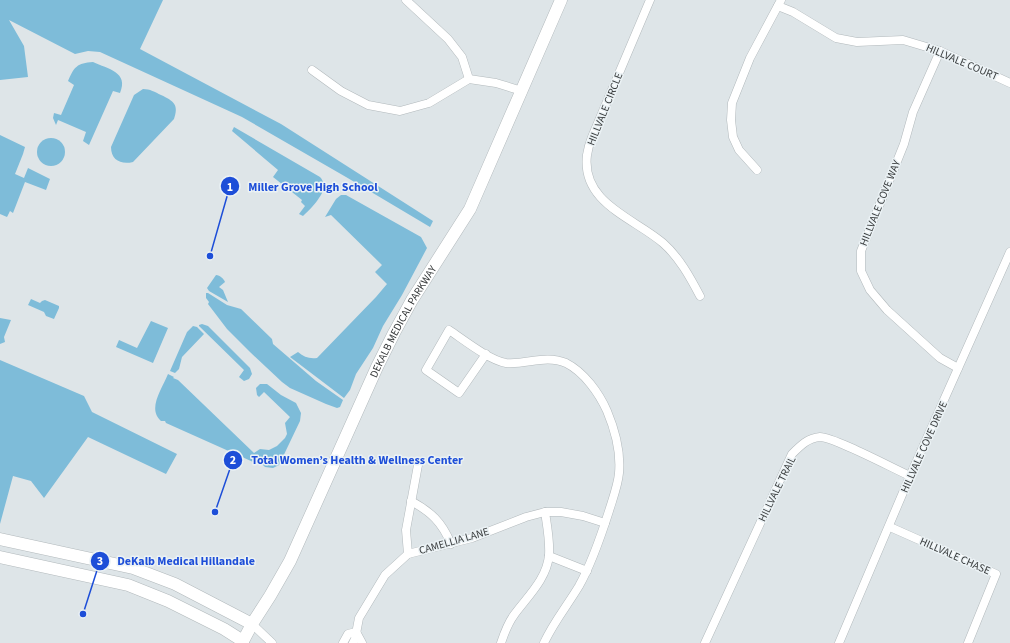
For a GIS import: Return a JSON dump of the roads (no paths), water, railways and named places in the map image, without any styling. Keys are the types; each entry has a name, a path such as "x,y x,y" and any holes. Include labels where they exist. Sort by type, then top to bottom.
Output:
{"main road":[{"name":"DEKALB MEDICAL PARKWAY","path":"244,642 252,624 290,561 394,333 412,300 470,209 561,0"},
{"path":"0,539 133,568 175,584 252,624"},
{"path":"0,557 128,585 168,601 224,629 244,642"}],"street":[{"path":"406,0 448,39 462,57 469,79"},
{"name":"HILLVALE CIRCLE","path":"650,0 592,137 587,155 588,174 596,192 608,206 662,243 672,253 690,278 700,296"},
{"path":"757,170 739,150 733,137 731,120 732,103 750,58 779,3"},
{"name":"HILLVALE COURT","path":"779,3 836,38 857,42 903,40 940,50 1010,83"},
{"name":"HILLVALE COVE WAY","path":"940,50 913,112 904,144 861,251 861,271 870,290 887,310 940,358 958,368"},
{"path":"312,70 341,91 368,105 400,111 429,103 469,79 496,83 522,91"},
{"name":"HILLVALE COVE DRIVE","path":"839,643 890,527 910,476 1010,252"},
{"path":"486,354 459,393 426,370 449,330 486,354 496,361 508,363 554,359 566,364 578,372 591,385 603,402 616,438 619,473 605,523 587,571 544,643"},
{"name":"HILLVALE TRAIL","path":"705,643 792,454 804,442 821,437 839,443 910,476"},
{"path":"408,554 406,530 418,465"},
{"path":"411,501 426,510 438,521 446,532 451,544"},
{"path":"501,643 513,616 534,590 543,575 549,556 549,534 544,512"},
{"name":"CAMELLIA LANE","path":"353,643 359,618 385,575 408,554 472,538 526,517 544,512 561,512 583,516 605,523"},
{"name":"HILLVALE CHASE","path":"890,527 996,574 968,643"},
{"path":"549,556 587,571"},
{"path":"252,624 272,643"},
{"path":"343,643 348,634 356,632 362,643"}],"place":[{"name":"Miller Grove High School","path":"210,256"},
{"name":"Total Women’s Health & Wellness Center","path":"215,512"},
{"name":"DeKalb Medical Hillandale","path":"83,614"}]}
